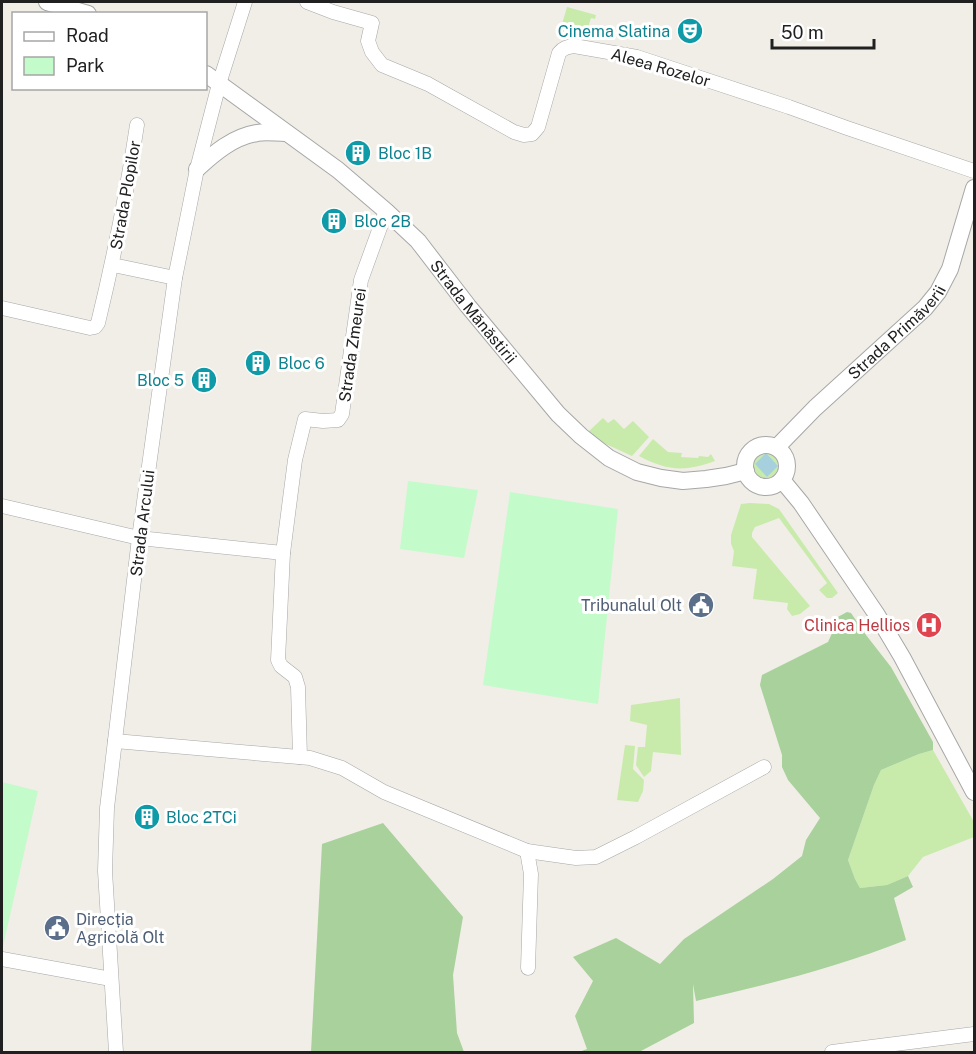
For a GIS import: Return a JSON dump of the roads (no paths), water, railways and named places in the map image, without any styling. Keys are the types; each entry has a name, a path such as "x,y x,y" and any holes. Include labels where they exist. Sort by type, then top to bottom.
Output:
{"street":[{"path":"47,2 81,12"},
{"name":"Strada Arcului","path":"116,1053 105,871 108,808 139,538 175,278 212,79 245,2"},
{"name":"Aleea Rozelor","path":"307,2 372,23 368,41 372,52 381,64 428,84 514,132 524,135 532,134 538,126 559,54 562,49 574,46 637,57 975,171"},
{"name":"Strada Mănăstirii","path":"212,79 338,170 418,241 468,306 558,414 609,458 637,472 683,481 706,480 746,471"},
{"name":"Strada Plopilor","path":"2,308 90,328 95,327 98,323 128,188 137,125"},
{"path":"197,169 240,137 257,133 285,133"},
{"name":"Strada Primăverii","path":"777,447 815,408 925,308 938,292 950,269 975,188"},
{"name":"Strada Zmeurei","path":"300,757 298,687 295,677 281,666 278,660 283,553 296,460 304,419 333,421 338,420 342,414 361,280 386,211"},
{"name":"Strada Plopilor","path":"112,265 175,278"},
{"path":"765,444 777,447 787,463 782,480 771,486 758,485 753,482 746,471 746,458 754,449 765,444"},
{"path":"782,480 801,503 877,615 973,786"},
{"path":"2,506 139,538 283,553"},
{"path":"116,741 310,758 342,768 384,792 527,851 576,858 596,857 764,767"},
{"path":"527,851 531,874 528,968"},
{"path":"2,959 111,979"},
{"path":"832,1053 908,1048 975,1035"}],"water":[{"path":"766,453 778,466 767,477 755,464"}],"place":[{"name":"Cinema Slatina","path":"690,31"},
{"name":"Bloc 1B","path":"358,153"},
{"name":"Bloc 2B","path":"334,221"},
{"name":"Bloc 6","path":"258,363"},
{"name":"Bloc 5","path":"204,380"},
{"name":"Tribunalul Olt","path":"701,605"},
{"name":"Clinica Hellios","path":"929,625"},
{"name":"Bloc 2TCi","path":"147,817"},
{"name":"Direcția Agricolă Olt","path":"57,928"}]}
